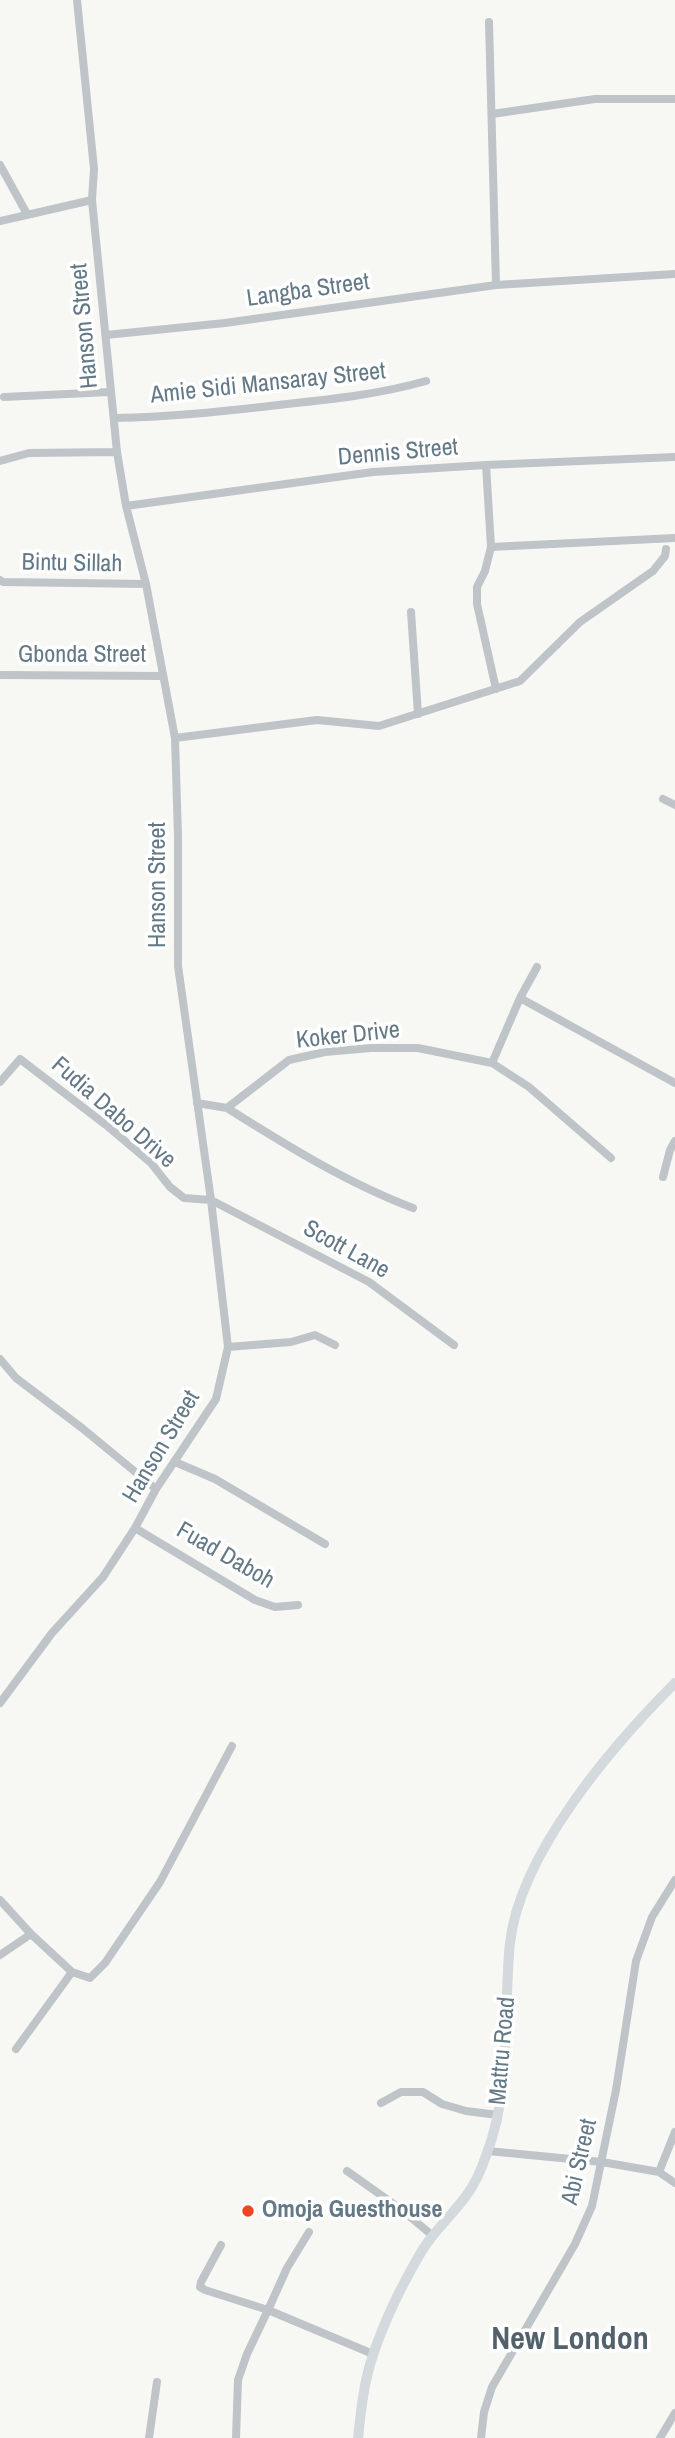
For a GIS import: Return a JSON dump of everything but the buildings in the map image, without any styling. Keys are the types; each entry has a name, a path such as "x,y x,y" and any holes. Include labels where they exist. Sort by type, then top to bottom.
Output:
{"main road":[{"name":"Mattru Road","path":"358,2438 373,2354 405,2283 433,2236 468,2193 488,2151 498,2115 510,1943 515,1913 525,1886 540,1855 582,1791 675,1683"}],"street":[{"name":"Hanson Street","path":"0,1703 51,1633 103,1577 135,1528 156,1489 216,1399 228,1347 211,1200 178,966 178,836 174,738 146,584 126,506 109,392 92,200 94,169 77,0"},
{"path":"489,22 496,285"},
{"path":"492,114 595,99 675,99"},
{"path":"0,165 27,214"},
{"path":"0,221 92,200"},
{"name":"Langba Street","path":"106,335 225,323 496,285 675,274"},
{"name":"Amie Sidi Mansaray Street","path":"114,418 181,416 301,402 389,391 426,381"},
{"path":"4,397 109,392"},
{"path":"0,461 29,453 117,452"},
{"name":"Dennis Street","path":"126,506 373,472 675,457"},
{"path":"486,465 491,547 485,571 477,587 477,604 496,689"},
{"path":"491,547 675,538"},
{"path":"174,738 317,720 379,726 520,681 580,622 653,572 665,556 666,549"},
{"name":"Bintu Sillah","path":"0,580 44,584 146,584"},
{"path":"411,612 418,714"},
{"name":"Gbonda Street","path":"0,675 163,676"},
{"path":"663,799 675,805"},
{"path":"492,1063 520,998 537,967"},
{"path":"520,998 675,1083"},
{"name":"Koker Drive","path":"227,1108 289,1060 325,1052 418,1048 492,1063 529,1087 611,1158"},
{"name":"Fudia Dabo Drive","path":"0,1082 20,1059 151,1163 170,1187 184,1198 211,1200"},
{"path":"197,1103 227,1108 288,1146 377,1194 413,1208"},
{"path":"663,1177 675,1141"},
{"name":"Scott Lane","path":"211,1200 369,1282 454,1345"},
{"path":"228,1347 291,1342 315,1335 335,1345"},
{"path":"0,1359 16,1378 156,1489"},
{"path":"175,1462 215,1479 326,1544"},
{"name":"Fuad Daboh","path":"135,1528 255,1600 275,1607 298,1605"},
{"path":"0,1900 31,1934 72,1972 90,1978 105,1963 160,1882 232,1745"},
{"name":"Abi Street","path":"481,2438 484,2412 492,2387 575,2244 592,2206 616,2090 636,1961 652,1917 675,1880"},
{"path":"0,1955 31,1934"},
{"path":"16,2049 72,1972"},
{"path":"381,2103 401,2092 423,2092 454,2108 498,2115"},
{"path":"659,2172 675,2132"},
{"path":"488,2151 602,2162 659,2172 675,2183"},
{"path":"347,2172 402,2210 433,2236"},
{"path":"236,2438 239,2380 247,2354 287,2268 309,2232"},
{"path":"221,2245 201,2282 201,2287 268,2310 373,2354"},
{"path":"149,2438 157,2382"},
{"path":"660,2438 675,2413"}],"place":[{"name":"Omoja Guesthouse","path":"248,2211"}],"district":[{"name":"New London","path":"570,2340"}]}
